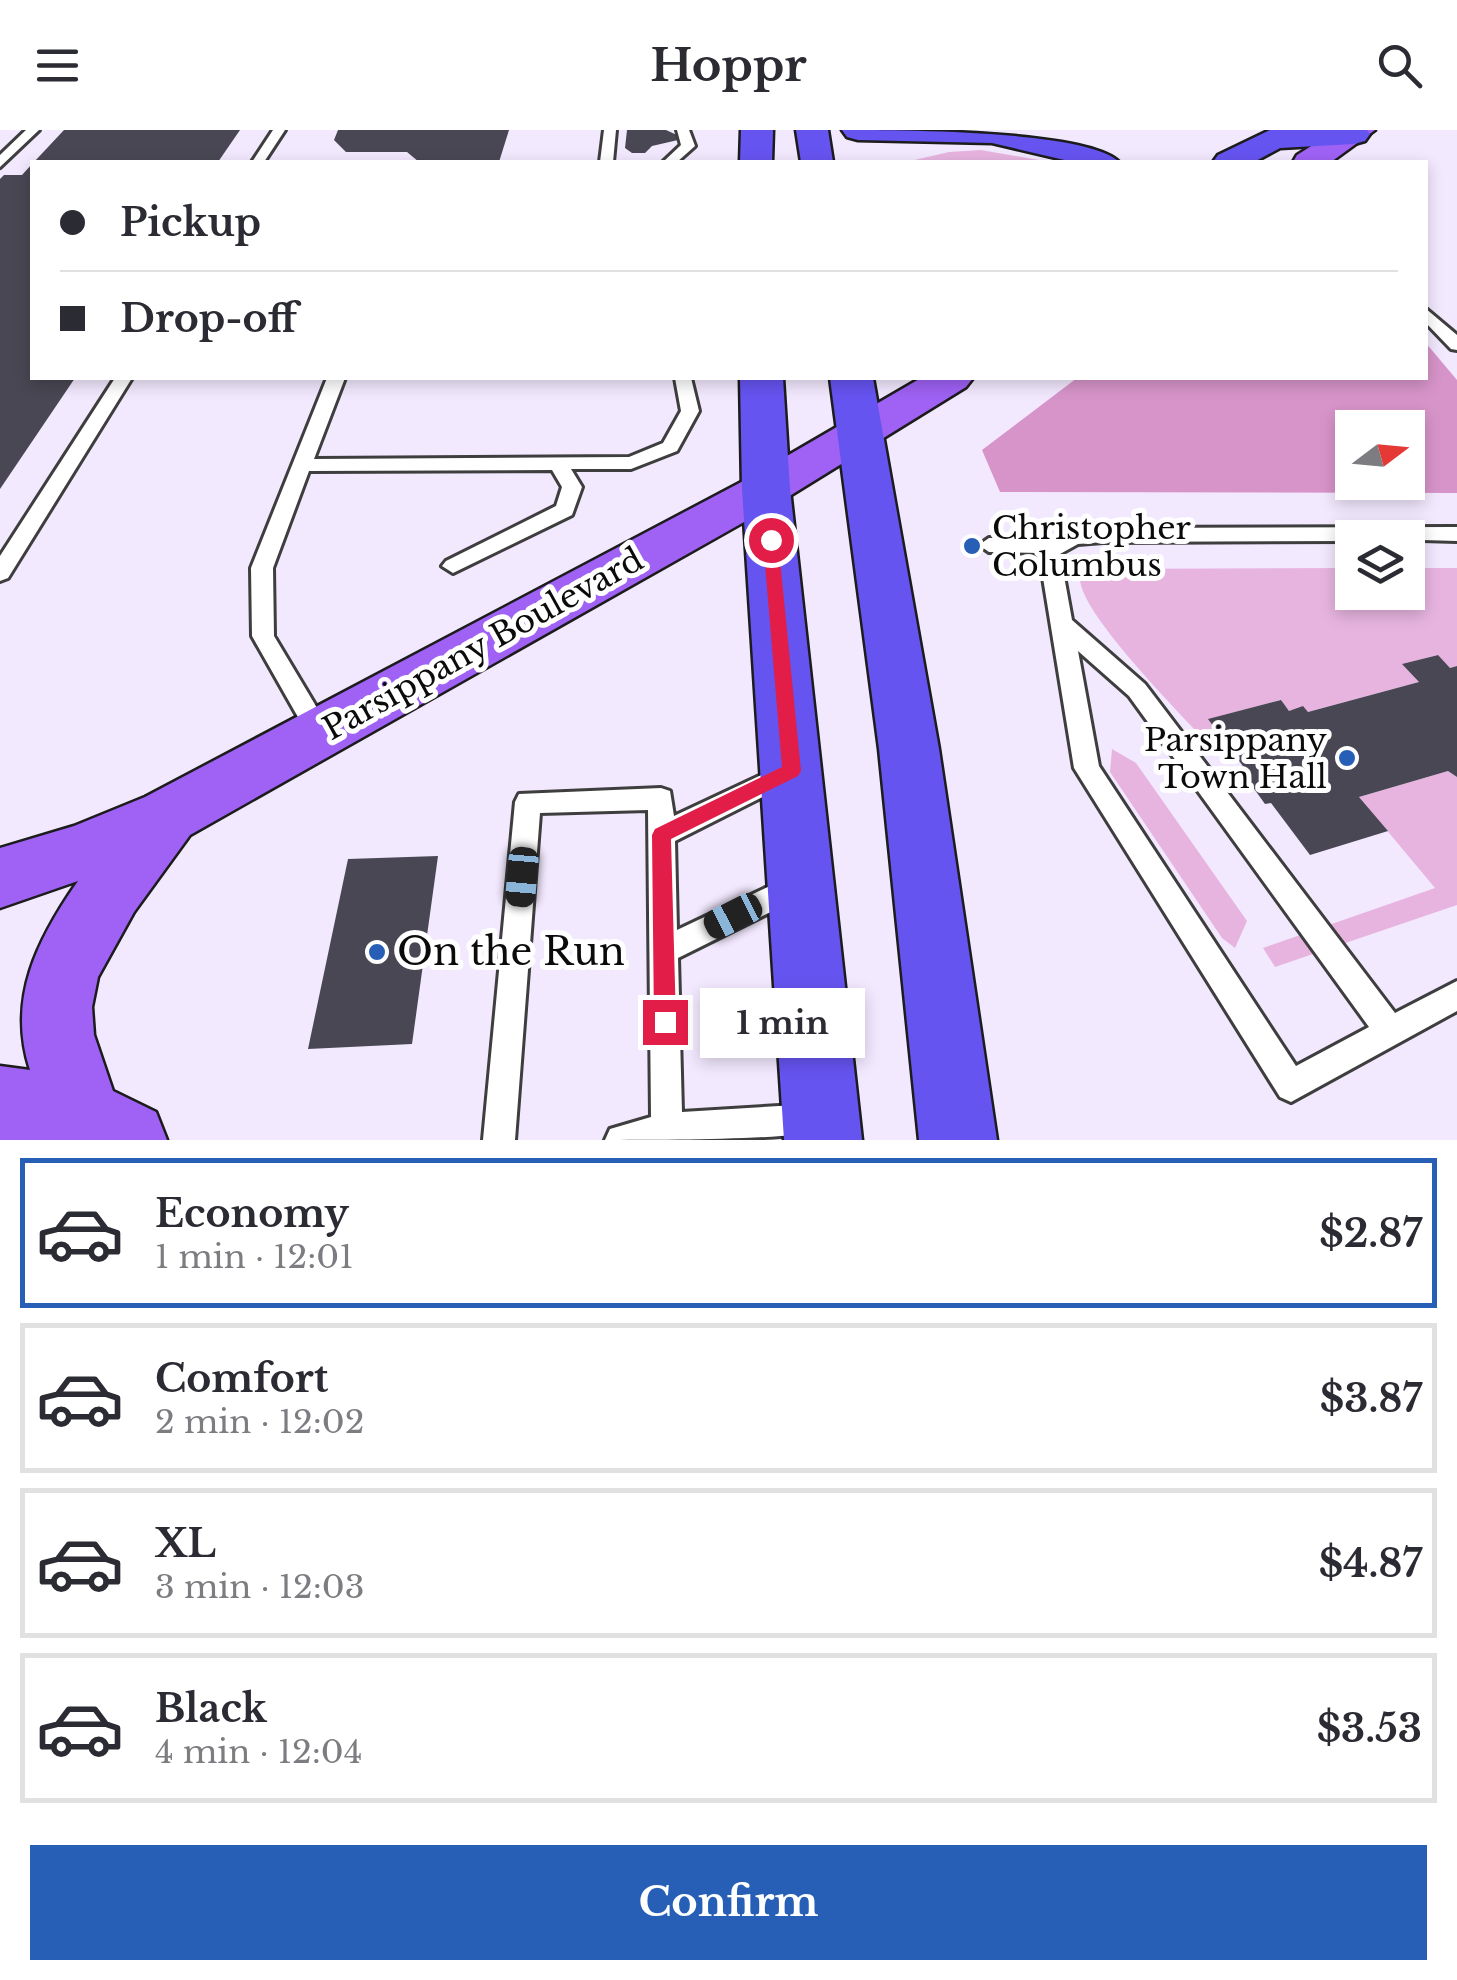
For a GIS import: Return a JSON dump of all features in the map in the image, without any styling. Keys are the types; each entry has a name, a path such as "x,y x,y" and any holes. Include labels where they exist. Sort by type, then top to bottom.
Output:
{"highway":[{"path":"756,160 757,130"},
{"path":"812,130 816,160"},
{"path":"858,130 992,133 1092,160"},
{"path":"1234,160 1273,139 1356,132"},
{"path":"890,160 923,150 976,145 1103,160"},
{"path":"761,380 766,488 821,1133"},
{"path":"855,405 909,749 958,1140"}],"main road":[{"path":"1313,160 1356,132"},
{"name":"Parsippany Boulevard","path":"0,878 167,816 766,488 855,405 943,380"},
{"path":"76,1132 57,1034 57,996 86,926 167,816"},
{"path":"0,1104 76,1132"}],"lane":[{"path":"0,162 33,130"},
{"path":"259,160 279,130"},
{"path":"607,160 610,130"},
{"path":"670,160 688,146 683,130"},
{"path":"689,160 698,155 701,130"},
{"path":"1428,317 1457,346"},
{"path":"0,573 122,380"},
{"path":"320,733 263,636 262,568 335,380"},
{"path":"302,466 631,464 670,447 690,411 683,380"},
{"path":"453,566 566,510 572,487 558,464"},
{"path":"1457,534 1103,535 1074,537 1049,553 1087,768 1290,1086 1457,995"},
{"path":"990,546 1055,546"},
{"path":"1062,624 1138,690 1389,1030"},
{"path":"662,835 792,771"},
{"path":"499,1140 528,802 662,799 666,1129"},
{"path":"664,951 802,882"},
{"path":"621,1140 666,1129 821,1133"}],"shaded area":[{"path":"981,150 1038,160 915,160"},
{"path":"1428,346 1457,380 1457,493 1425,493 1425,410 1335,410 1335,493 1000,492 982,450 1074,380 1428,380"},
{"path":"1335,568 1335,610 1425,610 1425,568 1457,568 1457,666 1450,668 1437,655 1403,664 1419,682 1308,712 1303,707 1289,711 1280,700 1209,719 1226,744 1212,748 1098,618 1080,580 1086,569"},
{"path":"1112,749 1136,763 1247,921 1235,948 1222,938 1110,772"},
{"path":"1448,771 1457,777 1457,905 1275,967 1263,948 1435,888 1359,797"}],"building":[{"path":"64,130 240,130 219,160 36,160"},
{"path":"338,130 509,130 500,160 417,160 407,152 346,152 334,140"},
{"path":"627,130 666,130 679,136 678,140 652,146 645,153 632,153 625,148"},
{"path":"30,166 30,380 74,380 0,489 0,179 4,175 22,175"},
{"name":"Parsippany Town Hall","path":"1438,655 1450,668 1457,666 1457,777 1448,771 1359,797 1388,831 1310,855 1271,803 1265,804 1247,779 1251,777 1208,719 1281,700 1289,711 1303,706 1308,712 1419,682 1402,664"},
{"name":"On the Run","path":"438,856 412,1044 308,1049 348,859"}],"place":[{"name":"Christopher Columbus","path":"972,546"},
{"name":"Parsippany Town Hall","path":"1347,758"},
{"name":"On the Run","path":"377,952"}],"route":[{"path":"665,1022 662,835 792,771 771,540"}]}
